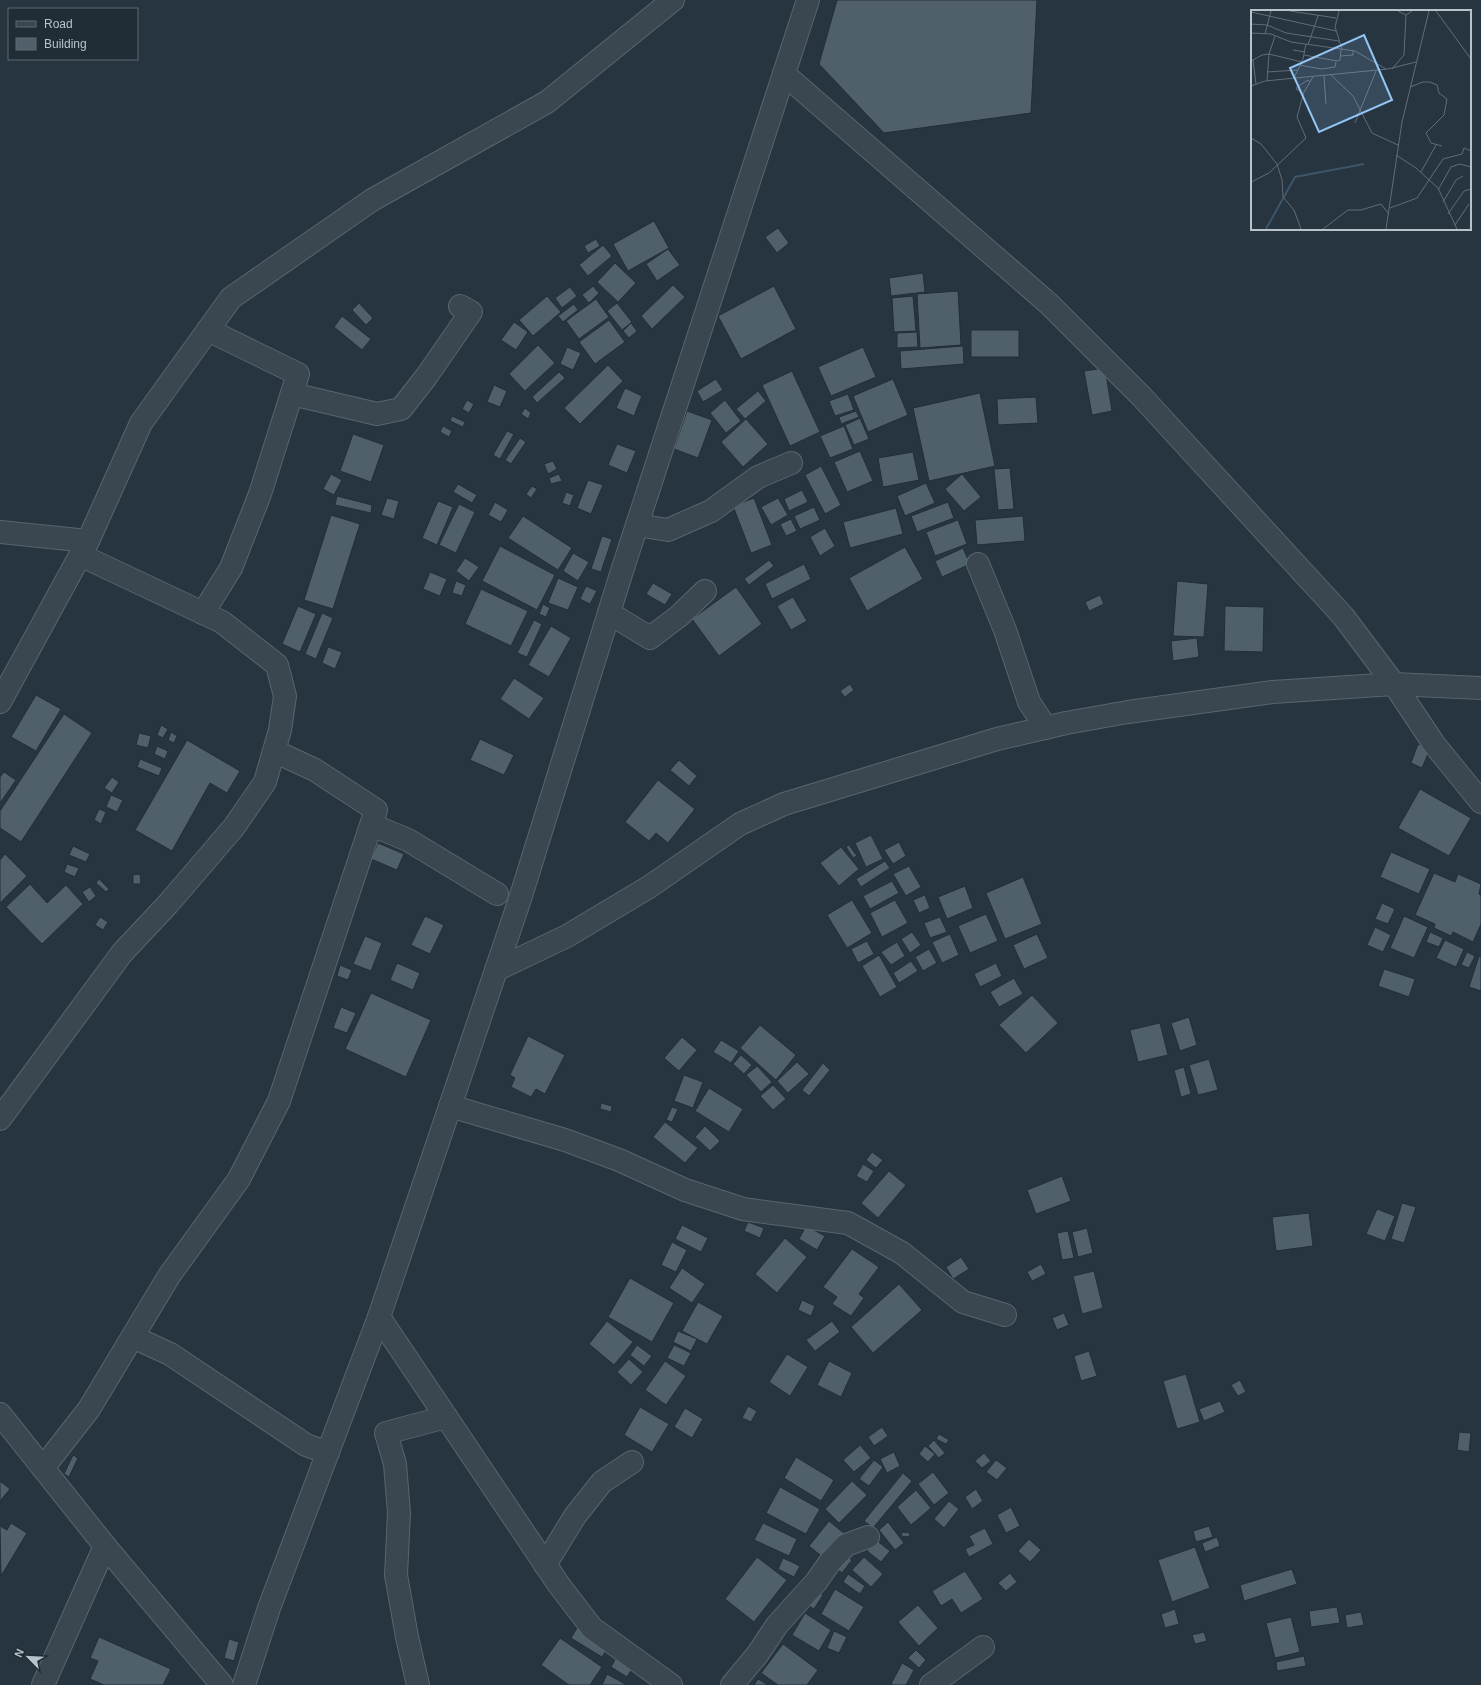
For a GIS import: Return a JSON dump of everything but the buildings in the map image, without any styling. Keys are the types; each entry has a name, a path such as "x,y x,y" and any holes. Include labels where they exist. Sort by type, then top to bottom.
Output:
{"street":[{"path":"0,702 84,548 141,424 231,298 372,200 547,102 673,0"},
{"path":"244,1685 269,1608 379,1317 523,892 637,525 808,0"},
{"path":"784,74 1048,302 1136,391 1343,616 1394,684 1434,744 1481,802"},
{"path":"292,394 377,414 401,409 426,377 471,312 460,306"},
{"path":"203,613 231,568 260,494 298,374 208,330"},
{"path":"637,525 668,530 711,512 758,477 791,463"},
{"path":"0,532 84,548 222,622 277,665 285,696 280,730 265,782 234,827 168,904 122,953 0,1119"},
{"path":"978,564 1005,630 1029,702 1046,728"},
{"path":"609,613 650,638 679,616 705,591"},
{"path":"496,970 567,936 648,887 747,820 784,804 997,739 1128,712 1273,692 1394,684 1481,688"},
{"path":"43,1468 90,1409 169,1276 239,1179 279,1101 372,825 376,810 315,770 274,751"},
{"path":"372,825 408,840 497,894"},
{"path":"450,1106 565,1140 619,1160 685,1190 743,1209 848,1223 902,1253 963,1302 1005,1315"},
{"path":"379,1317 545,1565 592,1628 671,1685"},
{"path":"132,1337 170,1354 306,1444 328,1453"},
{"path":"0,1414 105,1546 222,1685"},
{"path":"418,1685 407,1637 396,1575 399,1513 395,1464 386,1433 446,1417"},
{"path":"545,1565 575,1516 602,1482 632,1462"},
{"path":"732,1685 758,1654 777,1625 816,1582 830,1562 846,1546 868,1537"},
{"path":"43,1685 105,1546"},
{"path":"931,1685 983,1647"}]}
